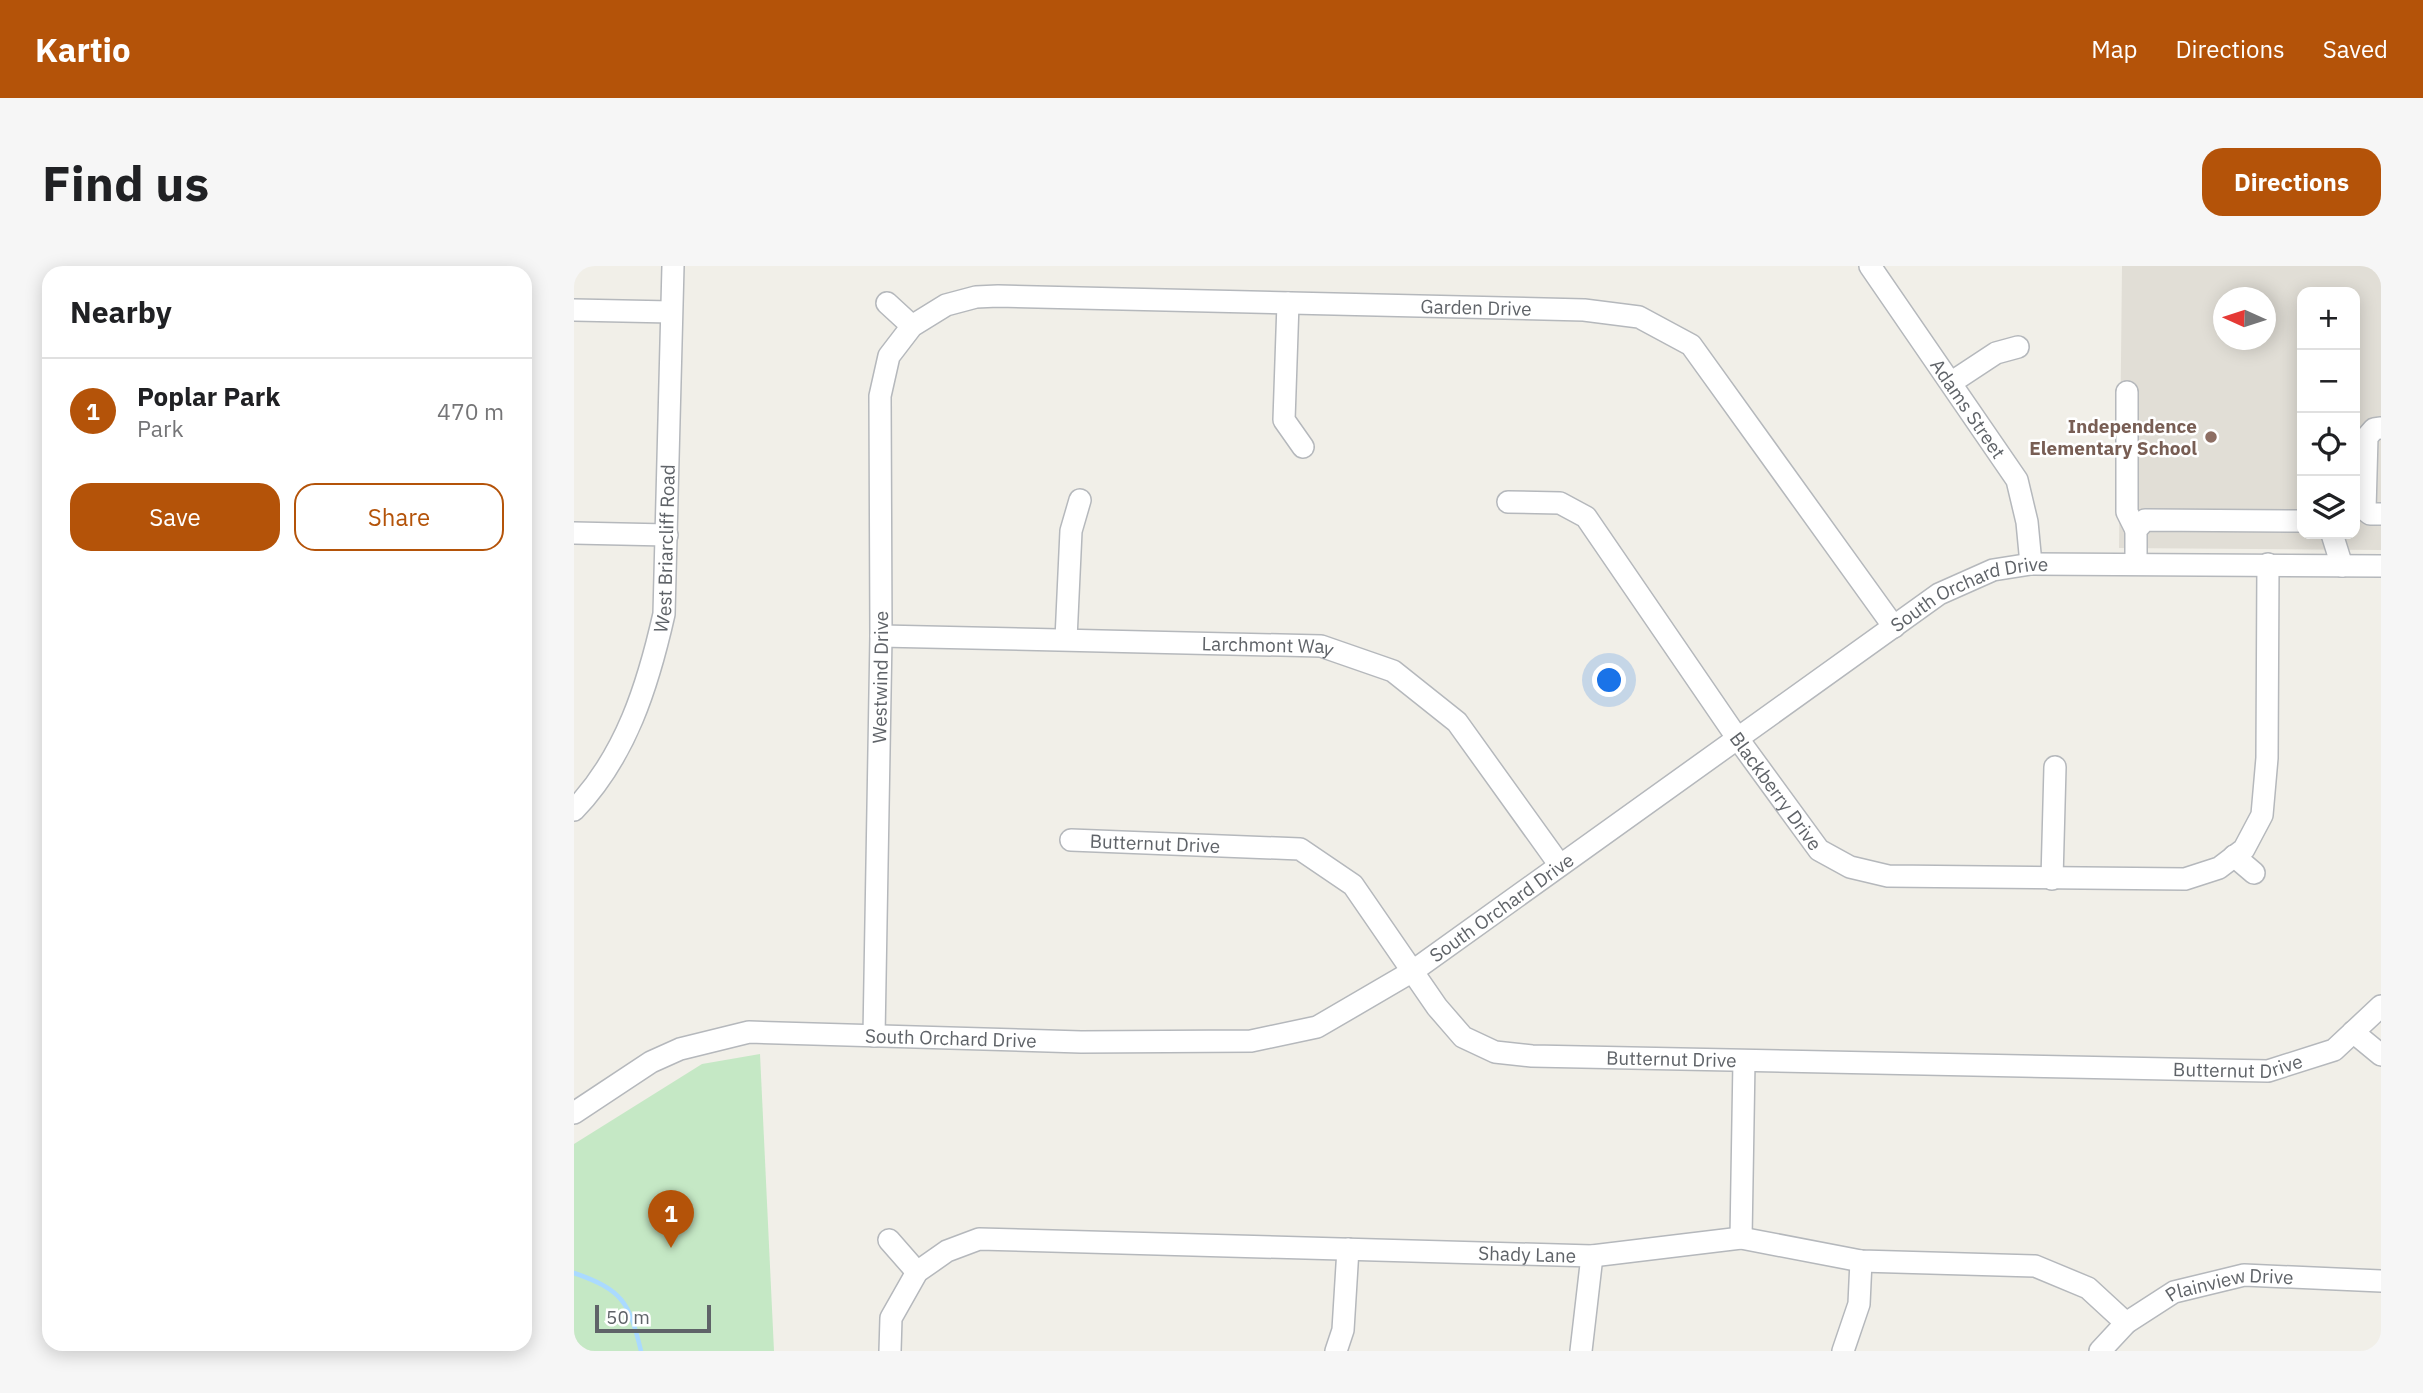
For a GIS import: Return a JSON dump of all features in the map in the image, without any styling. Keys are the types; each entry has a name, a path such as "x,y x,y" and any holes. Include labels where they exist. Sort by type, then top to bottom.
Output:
{"street":[{"name":"West Briarcliff Road","path":"574,810 610,764 634,719 652,670 664,614 673,266"},
{"name":"Adams Street","path":"1870,266 2017,480 2027,522 2031,564"},
{"name":"Garden Drive","path":"912,326 946,306 976,297 1584,310 1639,317 1691,345 1894,626"},
{"path":"887,303 912,326"},
{"path":"1288,303 1284,420 1303,447"},
{"path":"574,310 671,312"},
{"name":"Westwind Drive","path":"874,1036 881,636 880,396 889,356 912,326"},
{"path":"1952,382 1996,353 2018,347"},
{"path":"2127,392 2127,512 2136,530 2136,564"},
{"path":"2381,428 2374,429 2367,437 2374,473 2365,510 2370,514 2381,514"},
{"path":"1066,639 1071,531 1080,500"},
{"name":"Blackberry Drive","path":"1508,502 1560,503 1586,517 1738,739 1819,850 1850,867 1888,876 2185,879 2219,868 2244,849 2262,815 2267,758 2268,564"},
{"path":"2136,530 2144,520 2297,521"},
{"path":"574,533 667,535"},
{"path":"2334,539 2342,566"},
{"name":"South Orchard Drive","path":"574,1113 651,1062 680,1049 749,1032 1081,1042 1251,1041 1317,1027 1413,971 1939,594 1971,579 1993,570 2031,564 2381,566"},
{"name":"Larchmont Way","path":"881,636 1321,646 1393,671 1457,722 1559,864"},
{"path":"2052,879 2055,767"},
{"name":"Butternut Drive","path":"1071,840 1300,849 1353,885 1437,1007 1463,1037 1495,1052 1532,1056 2268,1071 2334,1050 2381,1006"},
{"path":"2234,856 2254,873"},
{"path":"2353,1032 2381,1055"},
{"path":"1741,1238 1744,1061"},
{"name":"Shady Lane","path":"917,1272 947,1251 979,1239 1592,1256 1741,1238 1861,1261 2035,1266 2088,1288 2126,1323"},
{"path":"889,1240 917,1272 891,1318 890,1351"},
{"path":"1336,1351 1343,1330 1348,1250"},
{"path":"1581,1351 1592,1256"},
{"path":"1843,1351 1859,1304 1861,1261"},
{"name":"Plainview Drive","path":"2100,1351 2126,1323 2174,1292 2244,1275 2381,1281"}],"shaded area":[{"name":"Independence Elementary School","path":"2122,266 2381,266 2381,550 2119,548"}],"green space":[{"path":"760,1054 774,1351 574,1351 574,1144 702,1064"}],"waterway":[{"path":"574,1273 603,1285 621,1300 632,1321 641,1351"}],"place":[{"name":"Independence Elementary School","path":"2211,437"},
{"name":"Poplar Park","path":"671,1248"}]}
